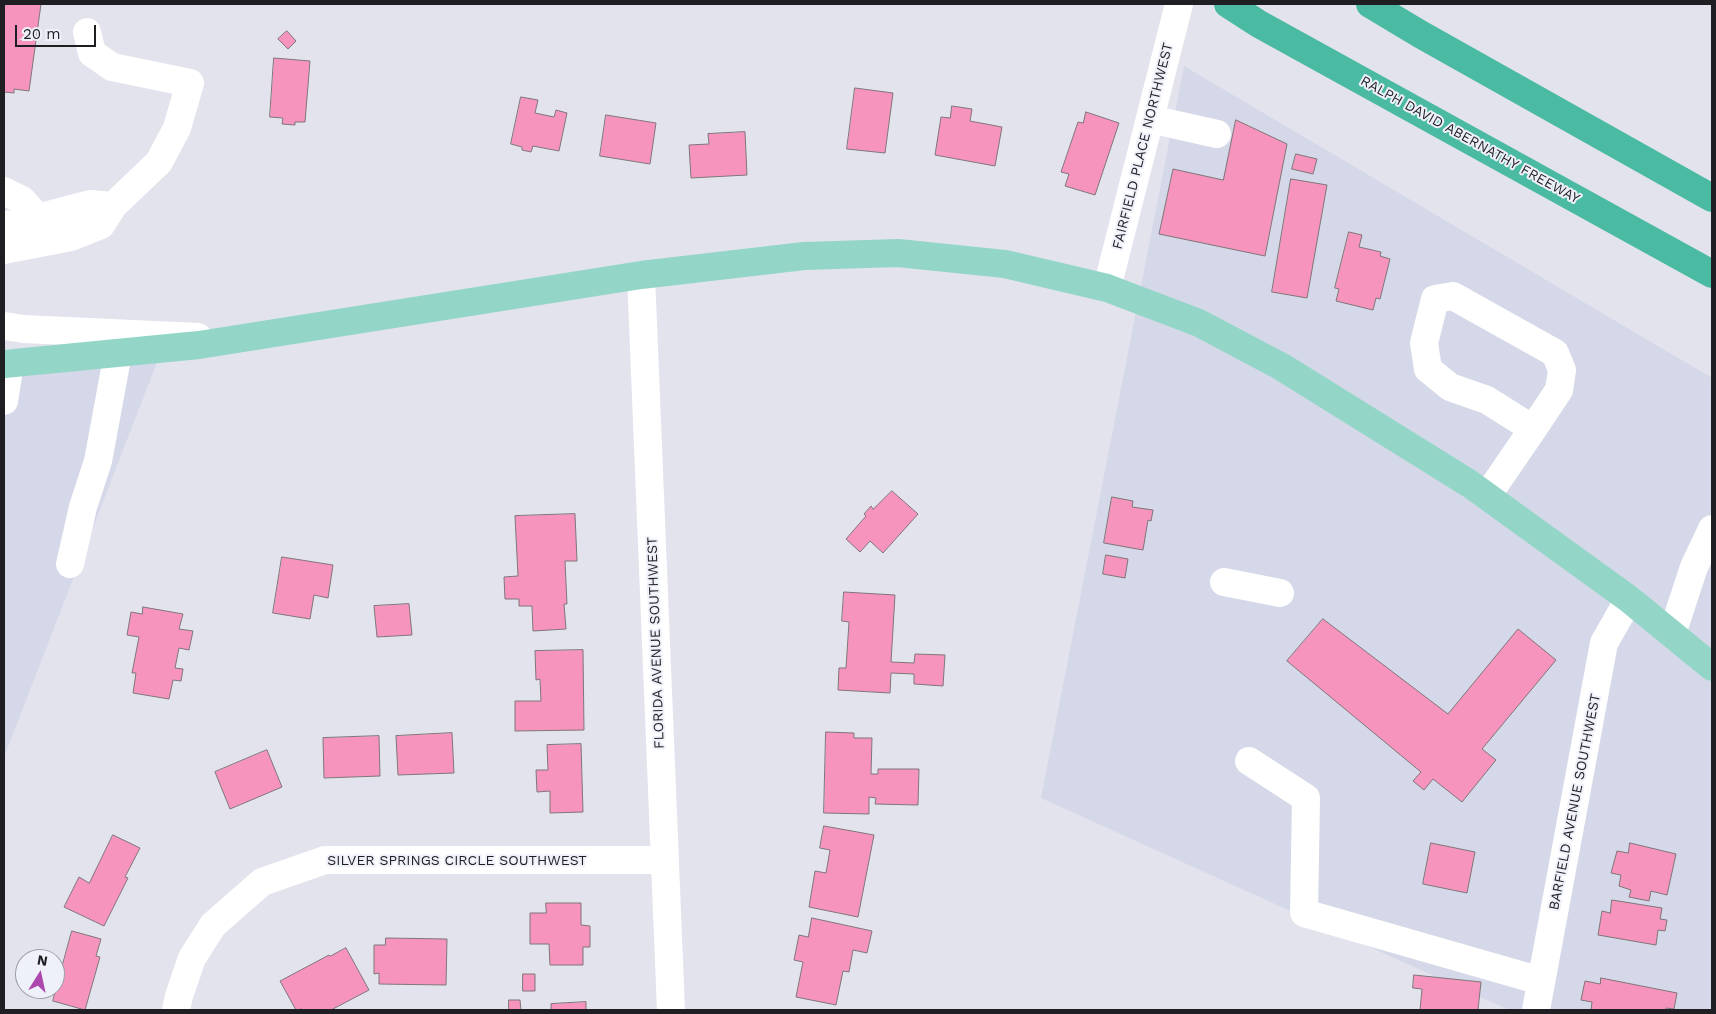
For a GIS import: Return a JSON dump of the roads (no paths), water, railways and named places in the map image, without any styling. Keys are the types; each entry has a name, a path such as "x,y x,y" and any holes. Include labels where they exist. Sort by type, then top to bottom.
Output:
{"highway":[{"name":"RALPH DAVID ABERNATHY FREEWAY","path":"1228,4 1259,24 1712,274"},
{"path":"1370,4 1712,198"}],"main road":[{"path":"7,364 198,345 641,275 804,256 898,253 1005,264 1107,288 1198,323 1282,367 1487,496 1629,599 1712,667"}],"street":[{"name":"FAIRFIELD PLACE NORTHWEST","path":"1107,288 1179,4"},
{"path":"4,250 71,237 101,225 113,206 159,162 177,128 190,83 112,67 92,53 86,32"},
{"path":"1150,119 1217,134"},
{"path":"4,191 22,200 38,218"},
{"path":"4,225 90,204 113,206"},
{"name":"FLORIDA AVENUE SOUTHWEST","path":"641,275 671,1010"},
{"path":"1487,496 1533,429 1559,390 1562,370 1555,353 1453,296 1435,299 1424,343 1428,369 1450,387 1486,400 1533,429"},
{"path":"4,326 24,329 237,339"},
{"path":"70,564 83,507 98,461 118,353"},
{"path":"4,401 7,364"},
{"path":"1672,634 1694,567 1712,529"},
{"path":"1224,582 1280,593"},
{"name":"BARFIELD AVENUE SOUTHWEST","path":"1536,1010 1604,643 1629,599"},
{"path":"1249,761 1306,798 1304,913 1541,982"},
{"name":"SILVER SPRINGS CIRCLE SOUTHWEST","path":"176,1010 192,958 213,924 262,882 325,860 664,860"}]}
